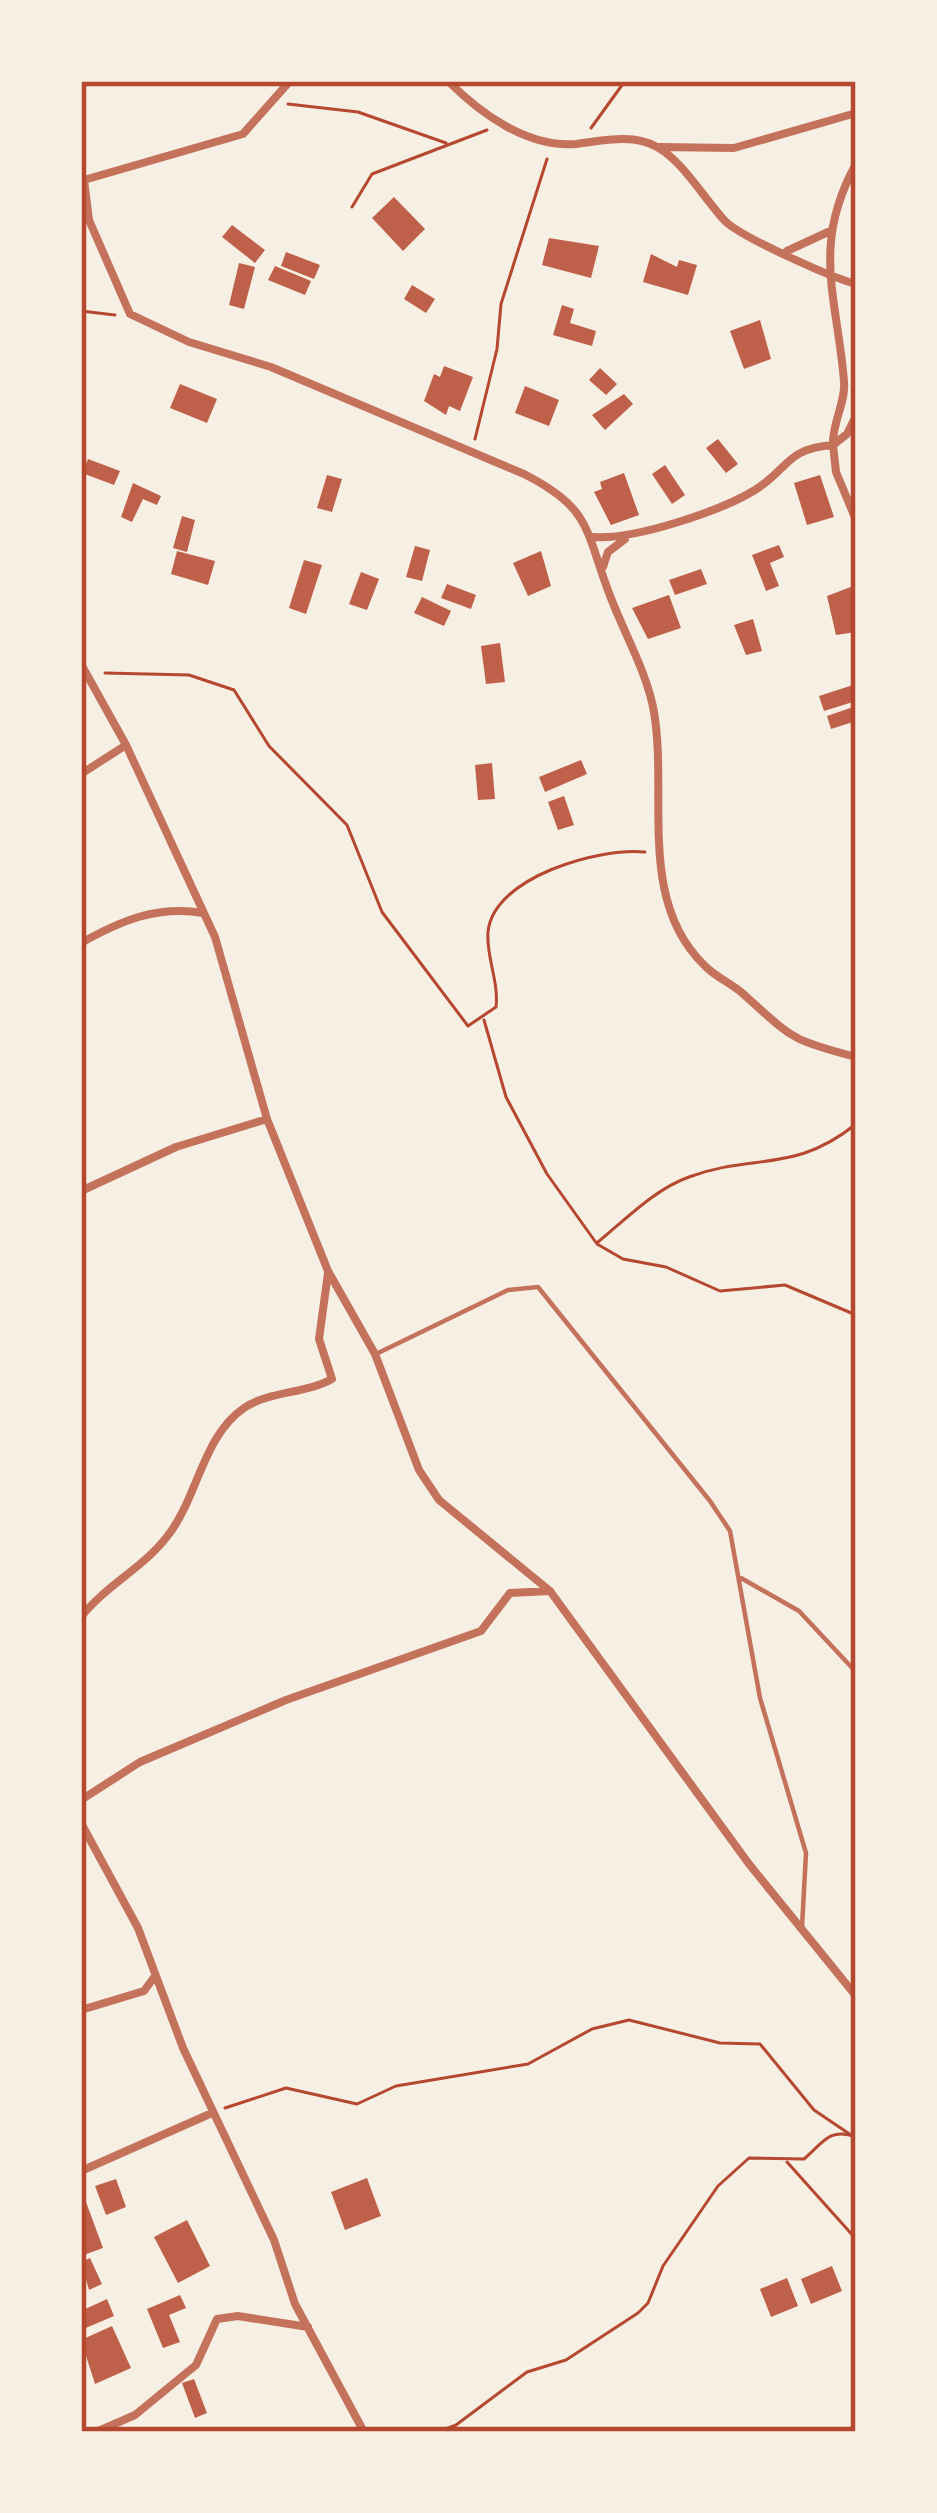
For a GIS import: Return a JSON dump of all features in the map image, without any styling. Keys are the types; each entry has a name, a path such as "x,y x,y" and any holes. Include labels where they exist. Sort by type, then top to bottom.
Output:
{"street":[{"path":"290,81 243,134 84,180 82,194 130,314 189,342 272,367 554,490 585,518 654,711 658,853 673,917 706,968 804,1046 856,1057"},
{"path":"448,81 482,112 518,133 579,144 611,139 659,147 734,148 856,113"},
{"path":"659,147 730,227 787,252 828,278 856,284"},
{"path":"856,164 829,232 828,278 845,387 833,445 836,472 856,520"},
{"path":"81,169 93,175"},
{"path":"787,252 829,232"},
{"path":"603,567 608,552 632,535 745,495 805,447 833,445 847,434 856,416"},
{"path":"594,537 632,535"},
{"path":"84,669 126,745 204,913 267,1119 328,1271 375,1354 419,1470 439,1500 550,1592 618,1678 638,1718 856,1996"},
{"path":"81,774 126,745"},
{"path":"81,943 142,915 179,909 204,913"},
{"path":"81,1191 176,1147 267,1119"},
{"path":"81,1617 169,1534 220,1432 237,1415 261,1400 297,1395 332,1379 319,1339 328,1271"},
{"path":"81,1800 140,1762 286,1700 481,1631 510,1593 550,1592"},
{"path":"81,1823 154,1969 212,2114 308,2328 364,2432"},
{"path":"81,2010 144,1991 154,1982 154,1969"},
{"path":"81,2171 212,2114"},
{"path":"96,2432 135,2415 196,2365 217,2319 238,2316 308,2328"}],"lane":[{"path":"375,1354 508,1290 538,1287 710,1501 730,1531 760,1698 806,1853 802,1927"},
{"path":"739,1577 799,1611 856,1672"}],"path":[{"path":"579,144 625,81"},
{"path":"274,102 358,112 448,143"},
{"path":"352,207 372,174 474,132 518,133"},
{"path":"468,453 497,349 501,304 556,141"},
{"path":"81,311 130,314"},
{"path":"84,669 148,670 234,690 269,746 346,825 382,912 468,1026 496,1007 488,935 492,915 509,895 598,853 658,853"},
{"path":"483,1018 506,1097 547,1174 597,1244 623,1258 666,1267 720,1291 785,1285 856,1315"},
{"path":"597,1244 672,1184 694,1174 787,1161 856,1124"},
{"path":"212,2114 286,2088 357,2104 396,2086 528,2064 592,2029 629,2020 720,2043 760,2044 814,2110 853,2136"},
{"path":"438,2432 456,2425 527,2372 566,2360 638,2313 648,2303 663,2266 727,2177 749,2158 804,2159 826,2136 853,2136"},
{"path":"785,2161 856,2239"}],"building":[{"path":"394,197 425,229 403,251 372,218"},
{"path":"232,225 265,250 255,263 222,237"},
{"path":"549,238 599,246 591,278 542,265"},
{"path":"286,252 320,265 314,279 281,266"},
{"path":"651,254 677,267 679,260 697,265 688,295 643,282"},
{"path":"239,263 255,267 244,309 229,305"},
{"path":"275,266 311,281 305,295 268,280"},
{"path":"412,285 435,299 426,313 404,299"},
{"path":"562,305 574,309 570,323 596,331 592,346 553,335"},
{"path":"760,320 771,359 744,369 730,331"},
{"path":"444,366 473,377 460,411 449,406 446,415 424,401 434,374 440,377"},
{"path":"600,368 617,384 606,395 589,380"},
{"path":"180,384 217,399 207,423 170,408"},
{"path":"525,386 559,400 549,426 515,413"},
{"path":"624,394 633,404 605,430 592,415"},
{"path":"718,439 738,464 726,473 706,448"},
{"path":"88,459 120,471 114,485 82,473"},
{"path":"665,465 685,495 672,504 652,474"},
{"path":"624,473 639,515 611,525 594,492 602,489 600,482"},
{"path":"327,475 342,479 332,512 317,508"},
{"path":"820,475 834,517 807,525 794,483"},
{"path":"133,483 161,496 157,505 143,499 132,522 121,517"},
{"path":"182,516 195,520 187,552 173,548"},
{"path":"779,545 784,557 770,563 779,586 766,591 752,555"},
{"path":"415,546 430,550 422,581 406,577"},
{"path":"177,551 215,561 208,585 171,574"},
{"path":"541,551 551,586 528,596 513,563"},
{"path":"304,560 322,565 306,614 289,608"},
{"path":"701,569 707,584 675,595 669,580"},
{"path":"361,572 379,579 367,610 349,604"},
{"path":"447,584 476,595 471,609 441,598"},
{"path":"856,585 856,632 836,635 827,596"},
{"path":"669,595 681,628 648,639 632,608"},
{"path":"422,597 451,611 444,626 414,613"},
{"path":"753,619 762,651 746,655 734,625"},
{"path":"500,643 505,682 486,684 481,646"},
{"path":"856,684 856,701 824,711 819,696"},
{"path":"856,706 856,721 831,729 827,716"},
{"path":"581,760 587,774 545,792 539,777"},
{"path":"492,763 495,799 478,800 475,765"},
{"path":"564,796 574,825 558,830 548,802"},
{"path":"367,2178 381,2216 345,2230 331,2192"},
{"path":"116,2179 126,2207 106,2215 95,2186"},
{"path":"86,2202 103,2248 81,2256 81,2204"},
{"path":"187,2220 210,2266 178,2283 154,2237"},
{"path":"90,2258 102,2284 89,2290 81,2262"},
{"path":"832,2266 842,2291 811,2304 801,2279"},
{"path":"787,2278 798,2306 771,2317 760,2289"},
{"path":"180,2295 186,2308 169,2315 180,2342 163,2348 147,2309"},
{"path":"107,2299 114,2316 81,2330 81,2311"},
{"path":"112,2326 131,2368 95,2384 81,2340"},
{"path":"194,2379 207,2413 195,2418 182,2383"}]}
